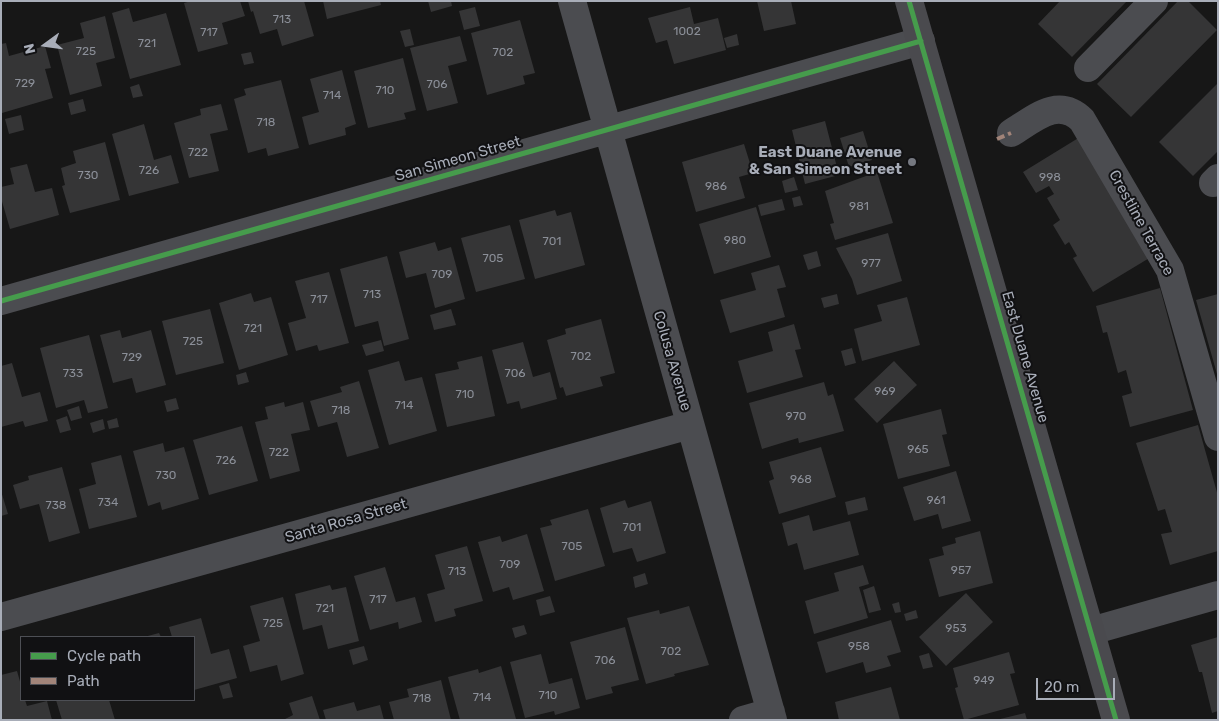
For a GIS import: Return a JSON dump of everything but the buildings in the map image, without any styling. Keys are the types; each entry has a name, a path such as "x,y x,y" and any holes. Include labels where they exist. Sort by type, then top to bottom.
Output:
{"main road":[{"name":"East Duane Avenue","path":"909,1 1116,720"}],"street":[{"name":"Colusa Avenue","path":"572,1 772,716"},
{"path":"1088,68 1154,1"},
{"name":"San Simeon Street","path":"1,300 922,41"},
{"name":"Crestline Terrace","path":"1010,132 1050,110 1058,109 1074,112 1082,120 1170,270 1218,437"},
{"name":"Santa Rosa Street","path":"1,617 690,425"},
{"path":"1091,631 1218,595"},
{"path":"743,720 772,716"}],"marked path":[{"path":"997,139 1011,133"}],"cycle path":[{"path":"909,1 1116,720"},
{"path":"1,301 921,41"}],"place":[{"name":"East Duane Avenue & San Simeon Street","path":"912,162"}]}
